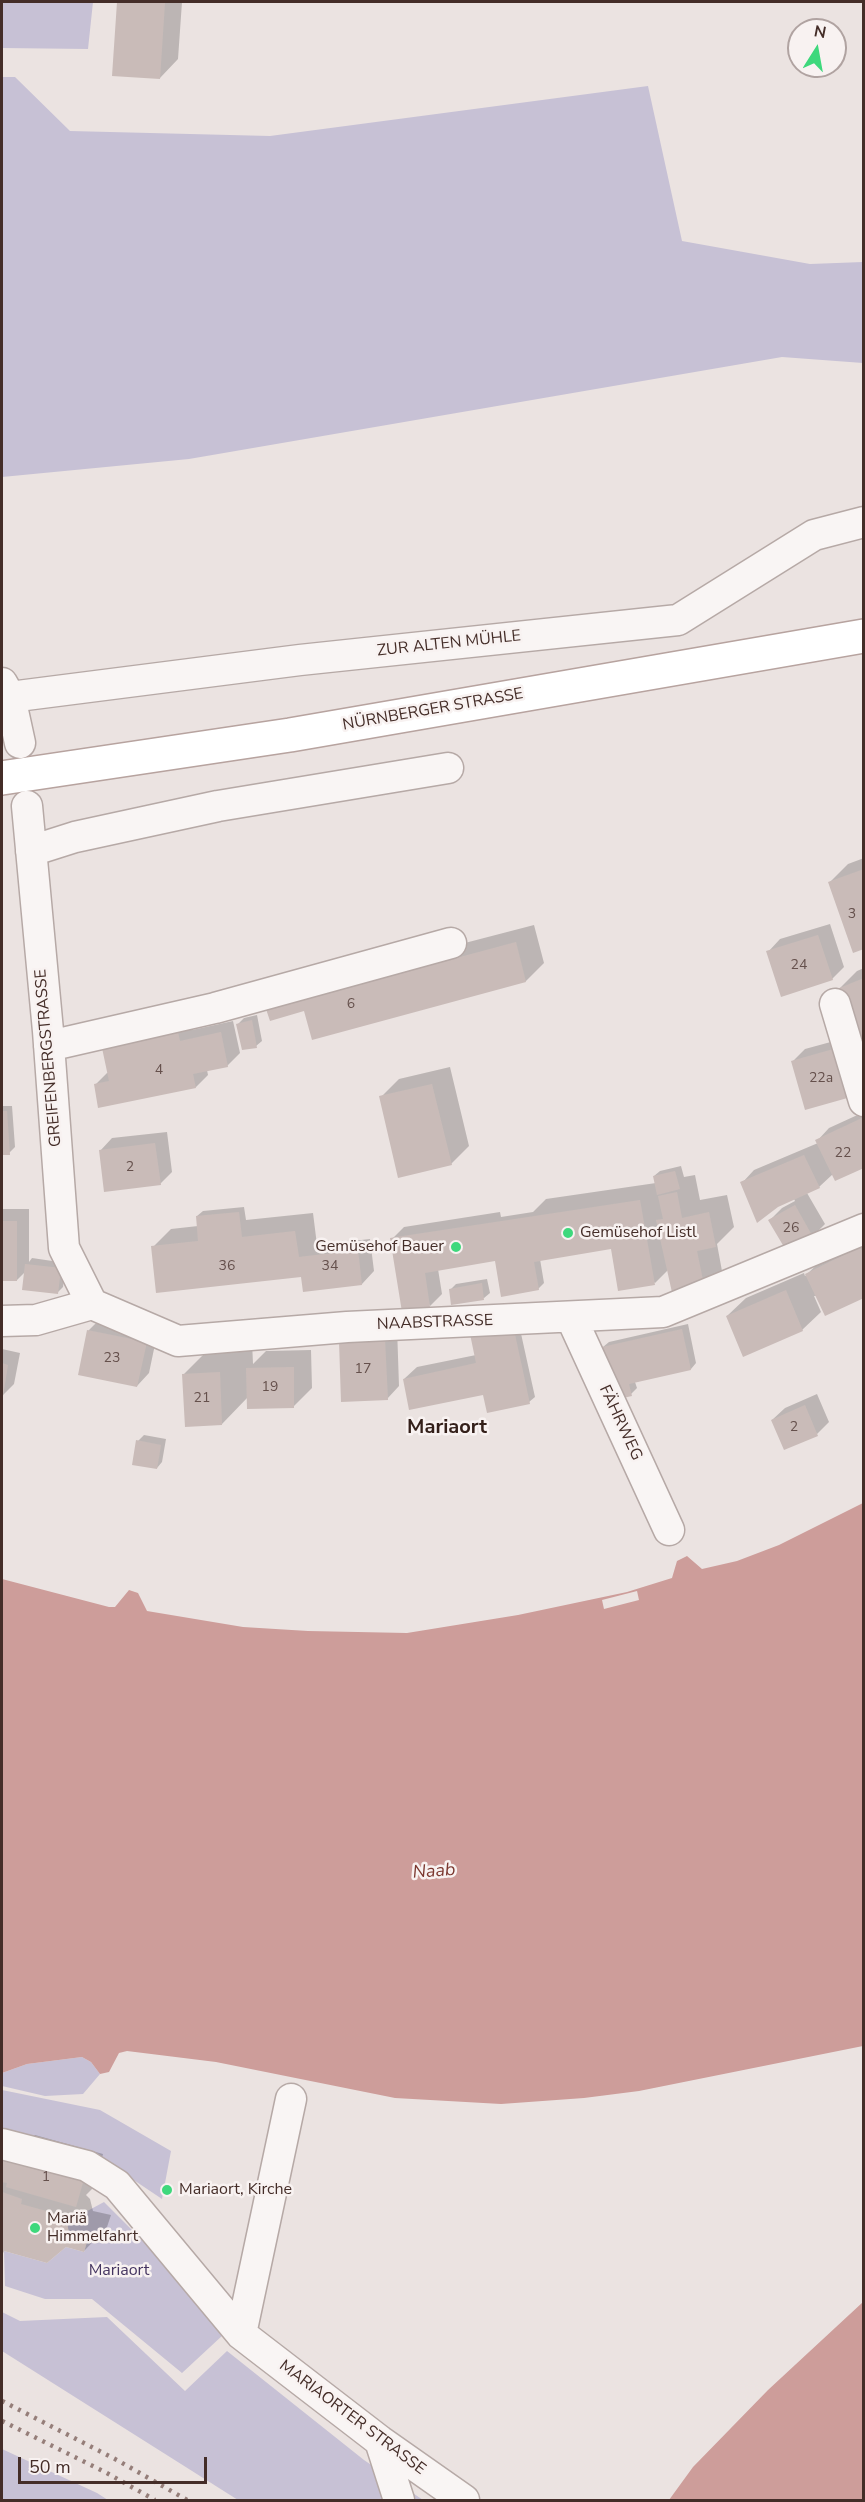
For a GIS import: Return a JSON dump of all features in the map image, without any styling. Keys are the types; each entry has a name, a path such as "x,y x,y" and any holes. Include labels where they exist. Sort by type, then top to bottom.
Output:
{"main road":[{"name":"NÜRNBERGER STRASSE","path":"2,778 290,735 864,636"}],"street":[{"name":"ZUR ALTEN MÜHLE","path":"6,690 678,620 814,535 864,522"},
{"path":"6,690 20,743"},
{"path":"31,851 75,837 218,806 448,768"},
{"name":"GREIFENBERGSTRASSE","path":"27,806 49,1046 64,1248 92,1304"},
{"path":"49,1046 215,1008 451,944"},
{"path":"835,1004 864,1101"},
{"name":"NAABSTRASSE","path":"92,1304 178,1341 347,1327 663,1312 864,1229"},
{"path":"2,1321 36,1320 92,1304"},
{"name":"FÄHRWEG","path":"571,1317 669,1530"},
{"path":"241,2334 291,2099"},
{"name":"MARIAORTER STRASSE","path":"2,2144 87,2166 117,2185 241,2334 380,2441 464,2500"},
{"path":"380,2441 399,2500"}],"green space":[{"path":"2,2 93,2 88,49 2,48"},
{"path":"2,77 15,77 70,131 270,136 648,86 682,241 810,264 863,262 863,363 782,357 189,459 2,477"},
{"path":"82,2057 91,2062 100,2074 83,2094 45,2096 2,2086 2,2073 27,2064"},
{"path":"2,2090 100,2110 171,2151 162,2199 89,2150 2,2131"},
{"name":"Mariaort","path":"104,2202 167,2265 223,2335 182,2373 92,2299 45,2299 5,2286 4,2251 47,2263 66,2247 84,2252 88,2239 69,2234 67,2222"},
{"path":"2,2312 20,2321 107,2317 185,2391 227,2351 364,2460 423,2500 238,2500 2,2351"},
{"path":"2,2449 97,2493 108,2500 2,2500"}],"water":[{"name":"Naab","path":"863,1503 863,2046 639,2091 584,2098 501,2104 395,2098 216,2062 127,2051 119,2053 109,2072 100,2074 91,2062 82,2057 27,2064 2,2073 2,1579 109,1607 115,1607 129,1590 138,1593 147,1611 243,1627 407,1633 518,1615 627,1592 672,1578 677,1561 687,1556 702,1569 737,1561 779,1545"},
{"path":"863,2302 863,2500 669,2500 693,2467 768,2390"}],"pier":[{"path":"637,1591 639,1600 604,1609 602,1600"}],"building":[{"path":"117,2 165,2 160,79 112,76"},
{"path":"864,869 864,949 853,953 828,882"},
{"path":"818,935 833,980 781,997 766,951"},
{"path":"516,942 526,982 312,1040 304,1011 270,1021 266,1009"},
{"path":"864,978 864,1054 863,1054 837,989"},
{"path":"252,1020 257,1048 242,1050 236,1024"},
{"path":"178,1032 180,1041 221,1032 228,1067 193,1074 196,1088 98,1108 94,1084 109,1081 102,1048"},
{"path":"837,1048 851,1097 805,1110 791,1061"},
{"path":"432,1084 452,1165 398,1178 379,1096"},
{"path":"2,1111 7,1111 10,1155 2,1155"},
{"path":"862,1118 864,1168 835,1181 815,1140"},
{"path":"155,1143 161,1185 104,1192 99,1150"},
{"path":"804,1155 820,1188 778,1207 757,1223 740,1182"},
{"path":"675,1171 680,1189 657,1195 653,1176"},
{"path":"677,1192 682,1218 709,1212 716,1247 697,1251 705,1290 673,1297 656,1220 663,1219 658,1196"},
{"path":"640,1200 655,1285 618,1291 611,1249 534,1262 539,1290 501,1297 495,1261 425,1273 430,1307 402,1312 390,1238"},
{"path":"795,1205 813,1237 787,1252 768,1220"},
{"path":"239,1212 242,1237 295,1231 299,1257 358,1250 362,1285 303,1292 301,1277 156,1293 151,1246 198,1241 196,1216"},
{"path":"2,1221 17,1221 17,1281 2,1281"},
{"path":"860,1247 864,1254 864,1298 825,1316 805,1274"},
{"path":"25,1264 61,1268 58,1294 22,1290"},
{"path":"482,1283 484,1300 451,1305 449,1289"},
{"path":"786,1290 803,1331 743,1357 726,1316"},
{"path":"513,1325 530,1404 487,1413 483,1395 409,1410 403,1379 476,1363 470,1334"},
{"path":"682,1329 691,1370 629,1384 632,1396 614,1400 602,1347"},
{"path":"87,1330 147,1342 137,1387 78,1375"},
{"path":"385,1339 388,1400 341,1402 339,1341"},
{"path":"2,1363 8,1365 3,1396 2,1396"},
{"path":"294,1367 294,1408 247,1409 246,1368"},
{"path":"220,1372 222,1425 185,1427 182,1374"},
{"path":"805,1405 818,1436 784,1450 771,1420"},
{"path":"136,1440 161,1445 157,1469 132,1465"},
{"path":"2,2154 86,2172 76,2207 6,2187 7,2183 2,2182"},
{"name":"Mariä Himmelfahrt","path":"2,2192 22,2199 21,2204 57,2214 67,2222 69,2234 88,2238 84,2252 66,2247 47,2263 4,2251 2,2256"}],"railway":[{"path":"2,2401 117,2460 187,2500"},
{"path":"2,2421 105,2472 155,2500"}],"place":[{"name":"Gemüsehof Listl","path":"568,1233"},
{"name":"Gemüsehof Bauer","path":"456,1247"},
{"name":"Mariaort, Kirche","path":"167,2190"},
{"name":"Mariä Himmelfahrt","path":"35,2228"}],"district":[{"name":"Mariaort","path":"447,1428"}]}
